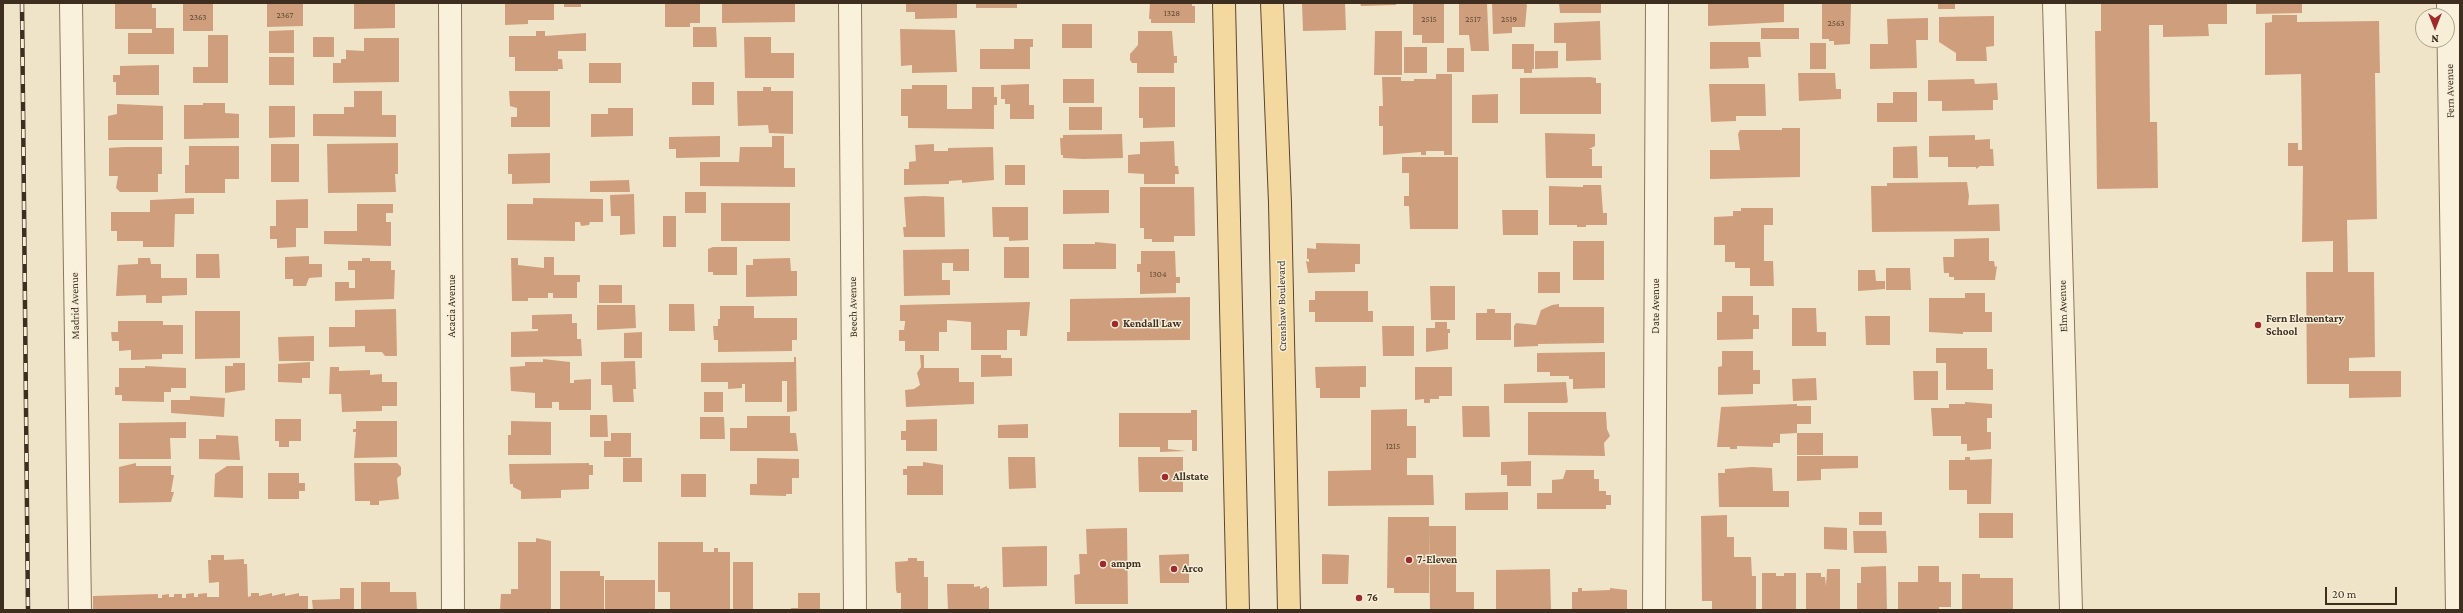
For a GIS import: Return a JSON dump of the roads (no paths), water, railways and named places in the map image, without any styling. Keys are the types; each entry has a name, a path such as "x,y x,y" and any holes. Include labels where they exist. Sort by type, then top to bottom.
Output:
{"main road":[{"path":"1224,3 1238,610"},
{"name":"Crenshaw Boulevard","path":"1272,3 1280,203 1289,610"}],"street":[{"name":"Madrid Avenue","path":"71,3 80,610"},
{"name":"Acacia Avenue","path":"450,3 454,610"},
{"name":"Beech Avenue","path":"850,3 855,610"},
{"name":"Date Avenue","path":"1654,610 1657,3"},
{"name":"Elm Avenue","path":"2054,3 2071,610"},
{"name":"Fern Avenue","path":"2448,3 2457,610"}],"railway":[{"path":"22,3 28,610"}],"place":[{"name":"Kendall Law","path":"1115,324"},
{"name":"Fern Elementary School","path":"2258,325"},
{"name":"Allstate","path":"1165,477"},
{"name":"7-Eleven","path":"1409,560"},
{"name":"ampm","path":"1103,564"},
{"name":"Arco","path":"1174,569"},
{"name":"76","path":"1359,598"}]}
